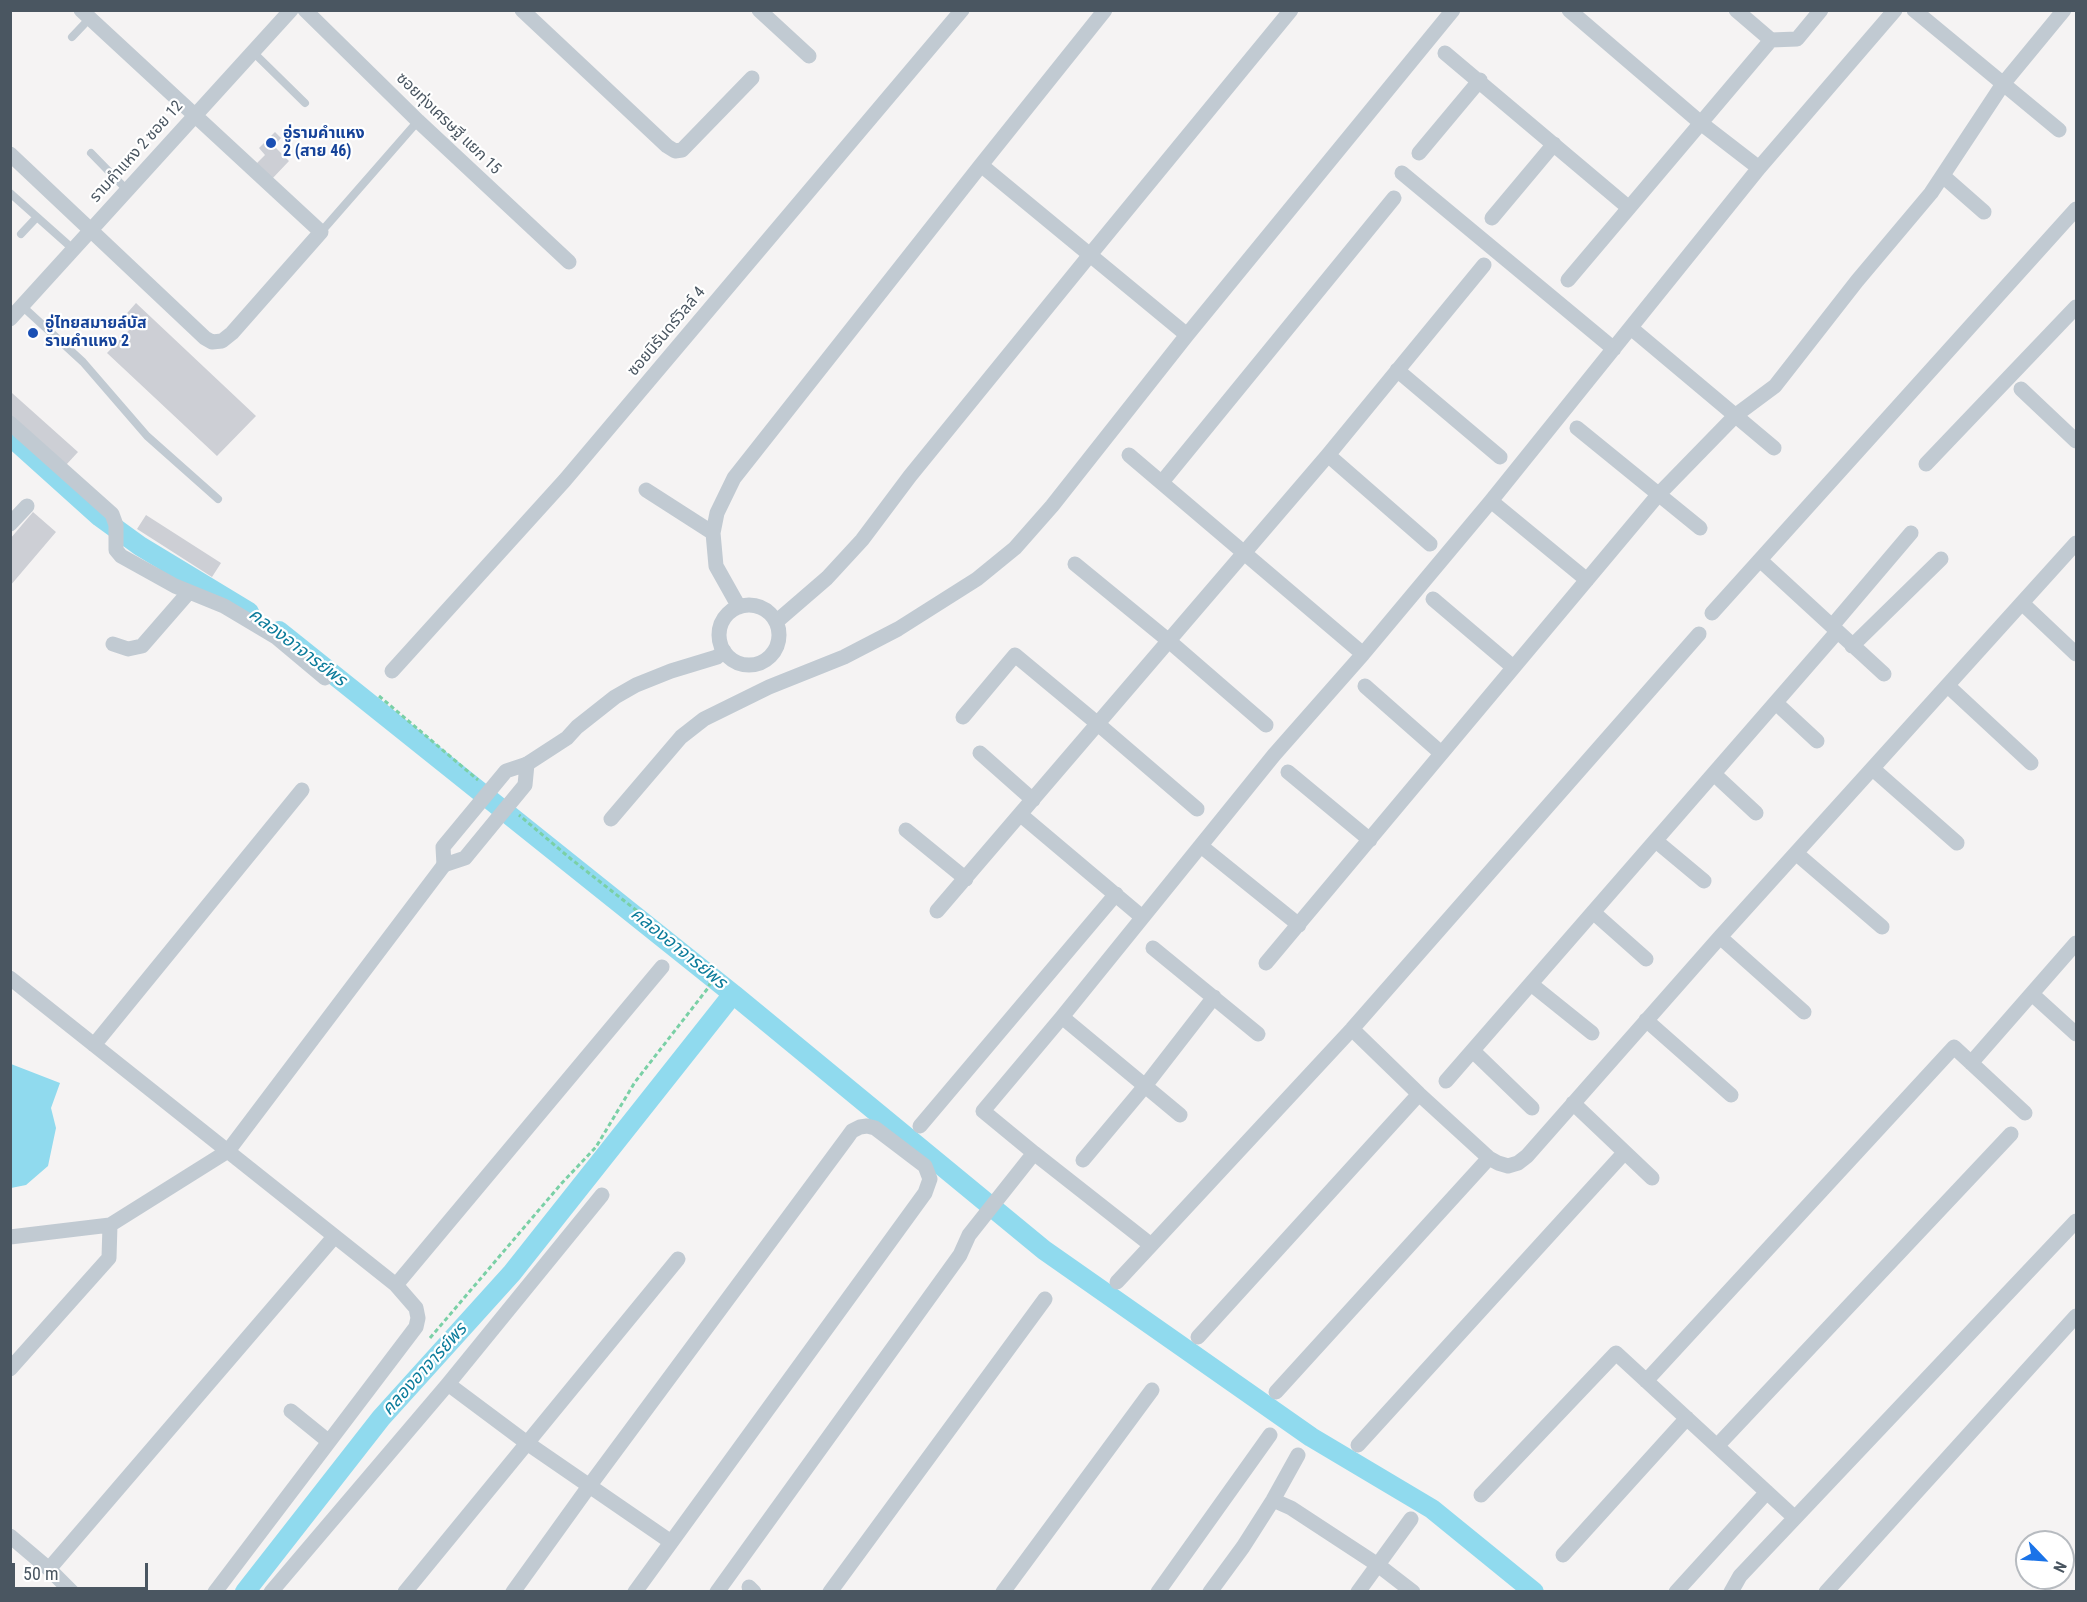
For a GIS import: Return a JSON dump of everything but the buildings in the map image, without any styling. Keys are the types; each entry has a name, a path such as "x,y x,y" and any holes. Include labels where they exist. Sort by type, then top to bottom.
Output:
{"street":[{"name":"รามคำแหง 2 ซอย 12","path":"10,319 291,10"},
{"name":"ซอยทุ่งเศรษฐี แยก 15","path":"305,10 418,121 568,262"},
{"path":"522,10 675,151 682,150 752,78"},
{"path":"759,10 809,57"},
{"name":"ซอยนิรันดร์วิลล์ 4","path":"392,671 565,480 962,10"},
{"path":"739,607 716,566 713,533 717,513 734,478 1105,10"},
{"path":"776,622 827,578 862,540 910,476 1291,10"},
{"path":"611,819 690,729 716,712 769,687 844,657 898,629 977,579 1015,548 1052,506 1187,335 1453,10"},
{"path":"1569,10 1702,124 1760,168"},
{"path":"1736,10 1771,40 1797,39 1821,10"},
{"path":"1151,1245 983,1111 1274,756 1491,501 1760,168 1895,10"},
{"path":"1914,10 2059,130"},
{"path":"1266,963 1658,495 1736,415 1775,386 1943,176 2003,84 2064,10"},
{"path":"10,154 205,338 212,342 222,341 232,333 321,232 86,14"},
{"path":"1568,280 1771,40"},
{"path":"1445,53 1480,80 1629,208"},
{"path":"1419,153 1480,80"},
{"path":"1492,218 1554,144"},
{"path":"981,165 1187,335"},
{"path":"1402,173 1614,349"},
{"path":"1943,176 1984,212"},
{"path":"1162,482 1394,198"},
{"path":"1712,613 2076,209"},
{"path":"937,912 1328,454 1485,265"},
{"path":"1926,464 2076,307"},
{"path":"1631,328 1774,448"},
{"path":"1397,370 1500,457"},
{"path":"2021,389 2076,441"},
{"path":"10,423 112,514 116,525 116,550 128,560 189,592 224,606 276,637 325,678"},
{"path":"1577,428 1700,528"},
{"path":"1328,454 1430,544"},
{"path":"1129,455 1363,654"},
{"path":"646,490 713,533"},
{"path":"1491,501 1587,580"},
{"path":"10,524 27,506"},
{"path":"1446,1081 1776,703 1911,533"},
{"path":"1352,1029 1489,1158 1508,1166 1518,1163 1527,1156 1720,937 2076,543"},
{"path":"1852,646 1941,559"},
{"path":"1760,560 1884,675"},
{"path":"1075,564 1266,725"},
{"path":"113,644 128,649 142,646 189,592"},
{"path":"1433,599 1513,667"},
{"path":"2022,603 2076,654"},
{"path":"756,606 771,615 776,622 778,639 771,655 764,661 746,665 730,658 720,643 721,626 731,611 739,607 756,606"},
{"path":"1117,1282 1352,1029 1699,634"},
{"path":"444,865 443,847 506,771 527,764 567,738 595,711 615,697 671,671 717,657 724,651"},
{"path":"963,717 1015,655 1197,810"},
{"path":"764,661 769,687"},
{"path":"1365,686 1441,753"},
{"path":"1948,686 2031,763"},
{"path":"1776,703 1817,741"},
{"path":"980,753 1033,800"},
{"path":"10,1237 110,1225 228,1151 444,865 465,858 525,785 527,764"},
{"path":"1873,769 1957,843"},
{"path":"1288,772 1370,840"},
{"path":"1714,774 1756,813"},
{"path":"94,1045 302,790"},
{"path":"1021,815 1142,917"},
{"path":"906,830 966,879"},
{"path":"1656,841 1704,881"},
{"path":"1202,846 1299,926"},
{"path":"1797,854 1882,927"},
{"path":"920,1126 1116,894"},
{"path":"1593,912 1646,959"},
{"path":"1720,937 1804,1012"},
{"path":"1971,1063 2076,943"},
{"path":"1153,948 1258,1034"},
{"path":"396,1285 662,967"},
{"path":"10,978 396,1285 416,1308 418,1318 416,1327 216,1592"},
{"path":"1531,984 1592,1033"},
{"path":"2032,994 2076,1034"},
{"path":"1083,1160 1145,1086 1214,997"},
{"path":"1062,1017 1180,1114"},
{"path":"1646,1020 1731,1095"},
{"path":"1647,1381 1954,1047 2025,1113"},
{"path":"1473,1051 1532,1108"},
{"path":"1198,1337 1419,1094"},
{"path":"1573,1102 1652,1178"},
{"path":"513,1592 852,1131 867,1126 875,1128 925,1166 930,1179 929,1186 635,1592"},
{"path":"1717,1446 2011,1134"},
{"path":"717,1592 960,1255 969,1235 1034,1153"},
{"path":"1358,1445 1624,1153"},
{"path":"1276,1392 1489,1158"},
{"path":"271,1592 448,1384 602,1195"},
{"path":"1731,1592 1740,1576 2076,1221"},
{"path":"10,1370 109,1258 110,1225"},
{"path":"49,1569 334,1237"},
{"path":"405,1592 678,1259"},
{"path":"830,1592 1045,1299"},
{"path":"1826,1592 2076,1316"},
{"path":"1481,1495 1616,1353 1795,1518"},
{"path":"448,1384 527,1443 671,1542"},
{"path":"1004,1592 1152,1390"},
{"path":"291,1412 328,1441"},
{"path":"1563,1555 1687,1418"},
{"path":"1158,1592 1270,1435"},
{"path":"1210,1592 1274,1500 1298,1455"},
{"path":"1676,1592 1767,1492"},
{"path":"1274,1500 1292,1508 1378,1565 1413,1592"},
{"path":"1358,1592 1411,1519"},
{"path":"10,1536 72,1592"}],"lane":[{"path":"72,37 86,14"},
{"path":"253,52 305,103"},
{"path":"321,232 418,121"},
{"path":"91,153 127,190"},
{"path":"10,193 73,249"},
{"path":"21,234 37,218"},
{"path":"22,306 83,362 147,436 218,499"}],"path":[{"path":"379,696 486,787"},
{"path":"429,1339 561,1184 596,1147 635,1082 711,983 713,977 711,969 570,859 511,809"}],"water":[{"path":"11,1064 60,1083 51,1108 56,1128 48,1166 26,1185 11,1188"}],"waterway":[{"name":"คลองอาจารย์พร","path":"10,436 100,517 140,546 249,612"},
{"name":"คลองอาจารย์พร","path":"245,1592 381,1418 512,1273 733,994 279,631"},
{"path":"733,994 1044,1250 1311,1437 1432,1509 1534,1592"}],"place":[{"name":"อู่รามคำแหง 2 (สาย 46)","path":"271,143"},
{"name":"อู่ไทยสมายล์บัส รามคำแหง 2","path":"33,333"}]}
